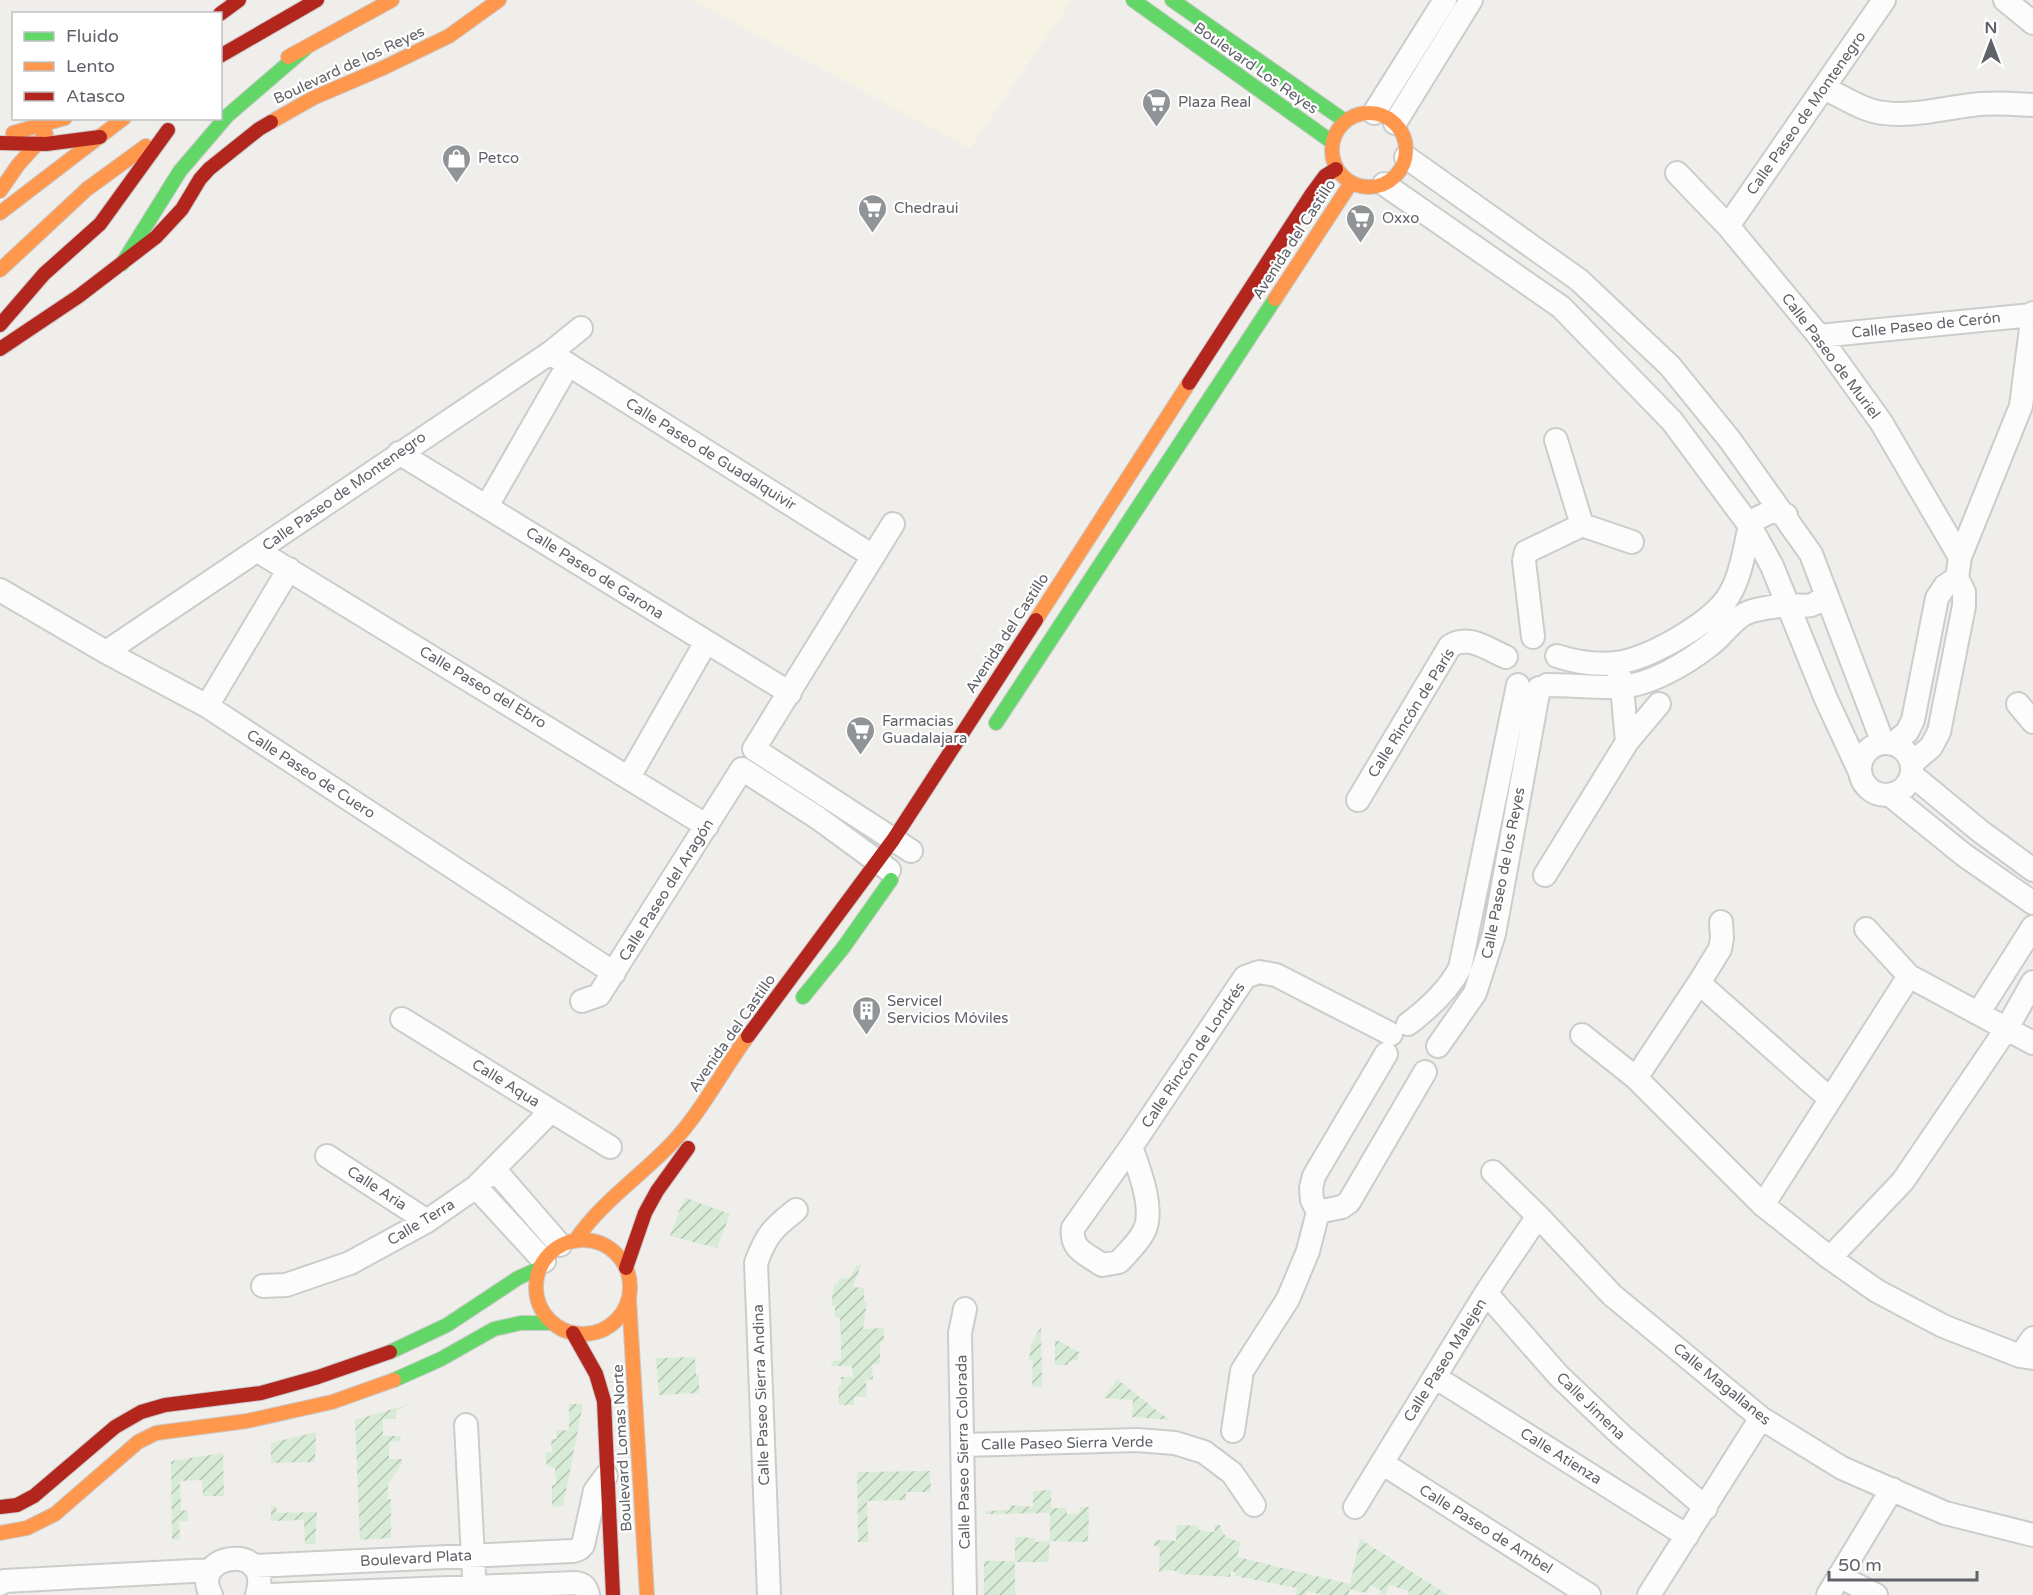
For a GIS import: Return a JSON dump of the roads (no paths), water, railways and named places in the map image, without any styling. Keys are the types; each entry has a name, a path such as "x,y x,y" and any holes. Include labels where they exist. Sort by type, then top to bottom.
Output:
{"main road":[{"path":"222,13 239,0"},
{"path":"222,56 317,0"},
{"path":"249,79 392,0"},
{"name":"Boulevard de los Reyes","path":"0,349 122,264 170,224 209,169 259,129 312,98 449,36 482,5 499,0"},
{"name":"Boulevard Los Reyes","path":"1133,0 1332,142"},
{"name":"Boulevard Los Reyes","path":"1172,0 1345,121"},
{"path":"122,264 180,171 227,116 306,48"},
{"path":"1374,113 1395,123 1406,145 1406,157 1399,172 1384,184 1361,187 1351,183 1336,169 1332,160 1332,142 1339,127 1345,121 1358,114 1374,113"},
{"path":"0,137 60,120"},
{"path":"0,190 36,144 63,120"},
{"path":"0,213 121,120"},
{"path":"0,270 87,189 172,127 100,224 44,274 0,325"},
{"path":"0,143 36,144 100,137"},
{"name":"Avenida del Castillo","path":"792,1011 843,948 1311,195 1325,176 1336,169"},
{"name":"Avenida del Castillo","path":"990,731 1351,183"},
{"name":"Avenida del Castillo","path":"567,1243 588,1220 672,1143 689,1123 742,1044 900,856"},
{"path":"742,1044 756,1055"},
{"path":"627,1268 645,1213 657,1191 696,1137"},
{"path":"590,1240 605,1245 618,1255 627,1268 630,1283 629,1299 623,1312 613,1323 601,1330 588,1334 573,1333 553,1323 543,1311 537,1298 536,1282 542,1264 551,1252 567,1243 590,1240"},
{"path":"0,1507 17,1504 34,1496 115,1427 141,1412 165,1406 261,1393 318,1377 390,1352 447,1325 542,1264"},
{"name":"Boulevard Lomas Norte","path":"613,1595 607,1474 622,1438 629,1299"},
{"path":"0,1533 27,1528 55,1514 138,1442 156,1433 247,1421 332,1401 386,1384 441,1359 494,1329 521,1323 553,1323"},
{"name":"Boulevard Lomas Norte","path":"573,1333 595,1371 622,1438 640,1472 647,1595"},
{"path":"141,1412 156,1433"}],"street":[{"path":"1374,113 1445,0"},
{"path":"1395,123 1471,0"},
{"name":"Calle Paseo de Montenegro","path":"1728,226 1884,0"},
{"path":"2005,0 2033,23"},
{"path":"1824,88 1868,110 1885,114 1902,114 1976,104 2033,105"},
{"path":"1406,157 1579,280 1670,366 1731,440 1786,515 1811,554 1825,595 1888,744 1901,748 1912,769 1980,831 2033,870"},
{"name":"Calle Paseo de Muriel","path":"1677,173 1728,226 1819,336 1881,422 1958,567 1964,592 1964,606 1939,732 1931,747 1912,769"},
{"path":"1384,184 1561,307 1672,421 1750,526 1772,566 1826,699 1864,782 1870,790 1890,795 1900,792 1908,785 1912,769"},
{"path":"1477,250 1496,221"},
{"path":"1572,319 1593,294"},
{"path":"1860,772 1861,762 1866,753 1873,747 1888,744 1907,732 1912,720 1937,598 1958,567 2020,406 2033,314"},
{"name":"Calle Paseo de Cerón","path":"1819,336 2033,314"},
{"name":"Calle Paseo de Montenegro","path":"106,652 258,551 399,453 559,359 581,328"},
{"path":"487,506 559,359"},
{"name":"Calle Paseo de Guadalquivir","path":"559,359 873,556"},
{"path":"1556,440 1582,525"},
{"name":"Calle Paseo de Garona","path":"399,453 790,693"},
{"path":"1557,656 1574,662 1616,663 1681,637 1712,615 1726,599 1739,572 1750,526 1754,520 1772,511 1786,515"},
{"path":"893,524 754,749 900,856"},
{"path":"1533,637 1524,561 1526,552 1582,525 1632,542"},
{"name":"Calle Paseo del Ebro","path":"258,551 707,826"},
{"path":"207,706 289,569"},
{"name":"Calle Paseo de Cuero","path":"0,590 106,652 207,706 614,973"},
{"path":"1534,686 1557,672 1557,656 1548,643 1533,637 1524,638 1510,649 1506,657 1507,673 1534,686 1622,687 1651,679 1682,665 1712,644 1740,617 1752,611 1789,605 1804,607 1817,604 1825,595"},
{"name":"Calle Rincón de París","path":"1358,800 1450,646 1458,641 1468,640 1506,657"},
{"path":"629,777 705,642"},
{"path":"1616,663 1622,687 1627,742"},
{"name":"Calle Paseo de los Reyes","path":"1395,1038 1428,1009 1454,979 1460,968 1534,686"},
{"name":"Calle Paseo de los Reyes","path":"1438,1046 1475,993 1494,934 1534,686"},
{"path":"1545,875 1627,742 1659,704"},
{"path":"2018,704 2033,722"},
{"name":"Calle Paseo del Aragón","path":"582,1001 599,994 614,973 742,769 772,789"},
{"path":"784,769 772,789 818,818 900,856"},
{"path":"1890,795 1964,855 2033,903"},
{"path":"1636,1078 1720,949 1721,922"},
{"path":"1979,1012 2033,927"},
{"path":"1866,929 1909,976 2033,1043"},
{"name":"Calle Rincón de Londrés","path":"1131,1147 1146,1191 1146,1226 1143,1233 1119,1262 1102,1265 1074,1245 1073,1228 1131,1147 1245,977 1259,972 1276,975 1395,1038"},
{"path":"1764,1205 1909,976"},
{"path":"1830,1258 1903,1181 2007,1028 2033,982"},
{"path":"1699,983 1830,1099"},
{"name":"Calle Aqua","path":"402,1019 610,1147"},
{"path":"1233,1431 1242,1371 1288,1299 1308,1251 1318,1212 1312,1194 1314,1176 1395,1038 1418,1025 1427,1029 1438,1046 1437,1057 1433,1066 1415,1076 1396,1071 1389,1063 1395,1038"},
{"path":"1582,1035 1636,1078 1764,1205 1830,1258 1877,1291 1943,1326 2029,1350"},
{"path":"1318,1212 1342,1207 1349,1202 1425,1072"},
{"name":"Calle Terra","path":"263,1286 286,1285 351,1263 427,1221 477,1187 551,1111"},
{"name":"Calle Aria","path":"327,1156 427,1221"},
{"path":"495,1170 567,1243"},
{"name":"Calle Magallanes","path":"1493,1172 1612,1294 1761,1418 1842,1468 1945,1513 2033,1535"},
{"path":"477,1187 542,1264"},
{"name":"Calle Paseo Sierra Andina","path":"769,1595 756,1263 762,1244 773,1228 796,1210"},
{"name":"Calle Paseo Malejen","path":"1355,1507 1486,1293 1538,1216"},
{"name":"Calle Jimena","path":"1486,1293 1559,1376 1621,1435 1706,1508"},
{"name":"Calle Paseo Sierra Colorada","path":"965,1309 960,1334 965,1595"},
{"name":"Calle Atienza","path":"1435,1377 1687,1536"},
{"path":"1649,1595 1761,1418"},
{"path":"466,1425 475,1591"},
{"name":"Calle Paseo Sierra Verde","path":"963,1445 1137,1440 1175,1443 1204,1452 1232,1473 1254,1505"},
{"name":"Calle Paseo de Ambel","path":"1382,1463 1589,1595"},
{"path":"607,1474 640,1472"},
{"name":"Boulevard Plata","path":"211,1570 216,1564 231,1558 239,1558 253,1566 579,1549 583,1545 595,1491 607,1474"},
{"path":"1828,1595 1892,1489"},
{"path":"253,1566 260,1585 257,1595"},
{"path":"0,1584 4,1581 211,1570 208,1580 212,1595"},
{"path":"1839,1576 1876,1595"},
{"name":"Boulevard Plata","path":"270,1595 585,1589"}],"place":[{"name":"Plaza Real","path":"1157,128"},
{"name":"Petco","path":"457,184"},
{"name":"Chedraui","path":"873,234"},
{"name":"Oxxo","path":"1361,244"},
{"name":"Farmacias Guadalajara","path":"861,756"},
{"name":"Servicel Servicios Móviles","path":"866,1036"}]}
